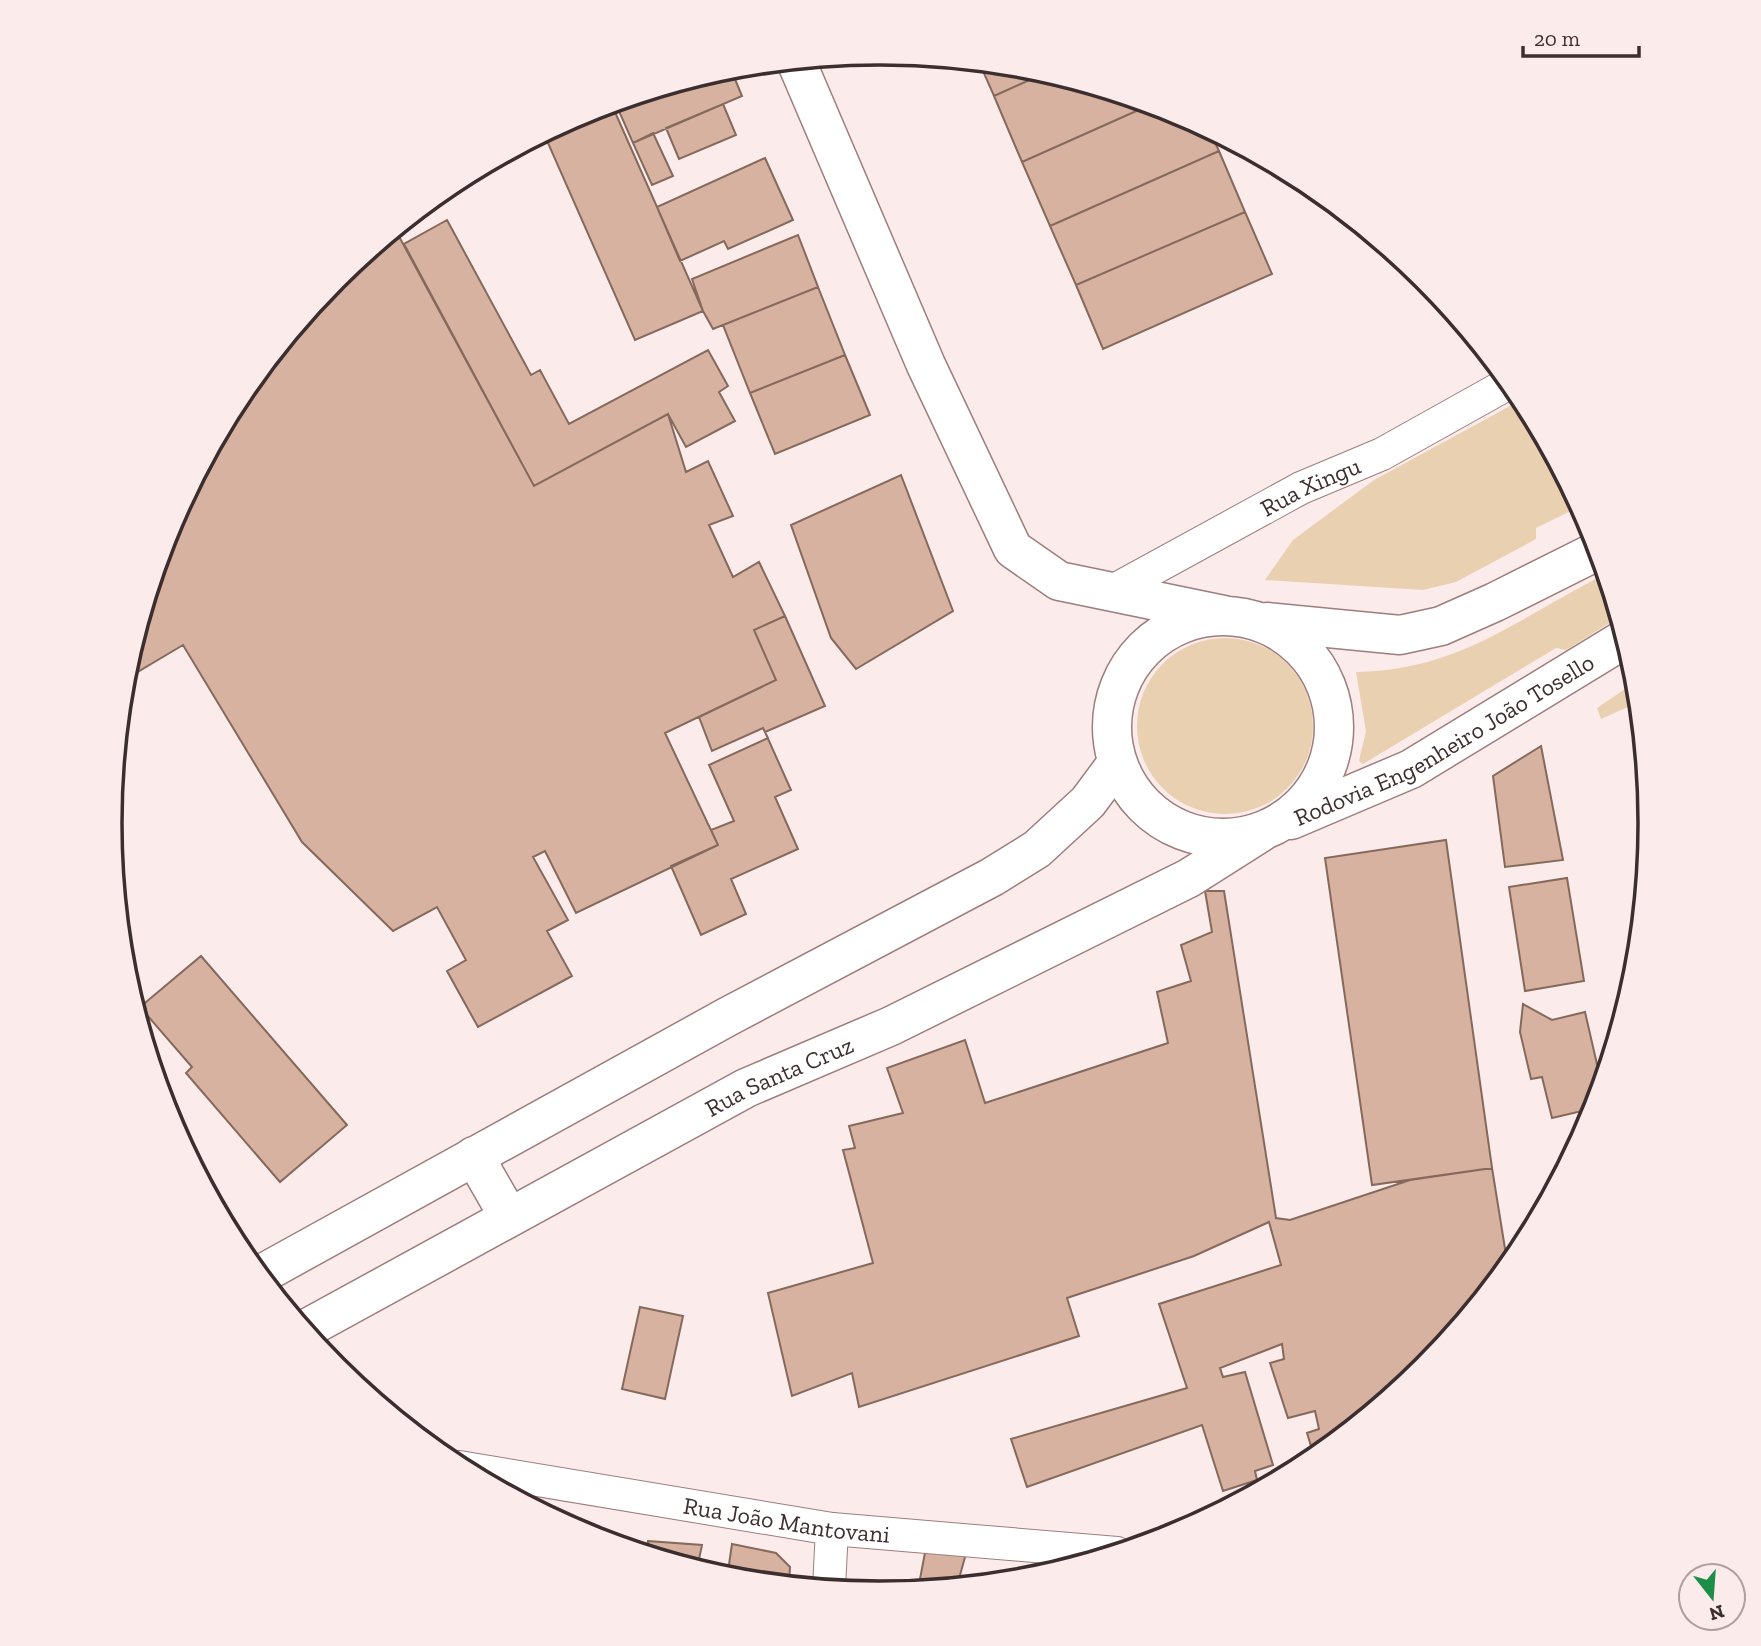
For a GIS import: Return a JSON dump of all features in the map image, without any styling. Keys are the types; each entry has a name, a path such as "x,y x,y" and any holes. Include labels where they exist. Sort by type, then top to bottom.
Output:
{"main road":[{"path":"800,69 926,365 1013,549 1059,581 1242,618"},
{"name":"Rodovia Engenheiro João Tosello","path":"1589,555 1441,626 1400,635 1242,618 1189,621 1158,637 1133,662 1117,694 1115,705 1112,728 1117,763 1133,794 1159,818 1190,834 1225,839 1260,833 1411,769 1617,644"},
{"name":"Rodovia Engenheiro João Tosello","path":"1242,618 1288,636 1310,656 1329,691 1334,710 1334,739 1327,768 1312,794 1291,815 1260,833"},
{"path":"269,1270 1003,870 1037,849 1088,802 1117,763"},
{"name":"Rua Santa Cruz","path":"312,1325 746,1088 891,1026 1189,878 1260,833"},
{"path":"474,1156 509,1217"}],"street":[{"name":"Rua Xingu","path":"1108,593 1301,488 1382,454 1501,388"},
{"name":"Rua João Mantovani","path":"488,1472 832,1529 1091,1551"},
{"path":"829,1580 832,1529"}],"shaded area":[{"path":"1513,405 1537,444 1571,511 1536,528 1536,539 1456,582 1423,590 1265,580 1293,540 1374,480"},
{"path":"1599,578 1611,622 1566,650 1556,648 1363,764 1359,761 1366,731 1356,672 1393,669 1458,652"},
{"path":"1225,638 1259,645 1287,664 1306,692 1313,726 1306,760 1287,788 1259,807 1225,814 1191,807 1163,788 1144,760 1137,726 1144,692 1163,664 1191,645"},
{"path":"1626,688 1629,706 1601,719 1597,708"}],"building":[{"path":"983,72 1030,80 994,96"},
{"path":"735,79 742,96 633,143 619,111"},
{"path":"1030,80 1138,110 1022,162 994,96"},
{"path":"723,104 736,135 679,159 666,128"},
{"path":"1138,110 1215,143 1219,151 1050,226 1022,162"},
{"path":"615,113 703,311 635,340 547,142"},
{"path":"653,133 673,176 652,185 633,143"},
{"path":"1219,151 1245,212 1076,285 1050,226"},
{"path":"765,158 793,220 728,249 724,241 680,261 657,207"},
{"path":"1245,212 1272,274 1103,349 1076,285"},
{"path":"447,220 531,375 540,370 569,424 708,350 728,386 719,392 735,421 686,447 668,414 534,486 404,244"},
{"path":"798,235 818,287 713,329 703,311 692,279"},
{"path":"400,237 534,486 668,414 686,472 708,461 733,516 709,525 733,577 759,562 785,616 754,630 776,680 665,733 718,845 576,913 545,851 533,857 568,920 547,931 572,976 478,1027 447,971 466,960 437,907 393,931 302,842 183,645 138,672 162,579 200,488 250,402 279,361 344,287"},
{"path":"818,287 845,355 750,393 723,325"},
{"path":"845,355 870,415 775,454 750,393"},
{"path":"901,475 953,611 856,669 831,638 791,525"},
{"path":"785,616 825,706 765,732 763,728 712,751 699,717 776,680 754,630"},
{"path":"768,738 791,790 775,797 798,849 731,879 746,914 701,935 671,866 718,845 711,830 734,821 709,765"},
{"path":"1541,746 1563,860 1505,867 1493,776"},
{"path":"1446,840 1492,1168 1372,1185 1325,858"},
{"path":"1567,878 1584,981 1525,991 1509,887"},
{"path":"1205,891 1224,891 1276,1218 1290,1220 1410,1180 1492,1168 1506,1252 1451,1323 1380,1393 1311,1447 1307,1433 1319,1429 1315,1411 1288,1418 1270,1363 1284,1359 1282,1344 1220,1368 1223,1377 1245,1372 1273,1465 1255,1471 1257,1480 1223,1491 1202,1425 1027,1487 1011,1439 1187,1388 1159,1304 1281,1265 1269,1222 1194,1256 1067,1298 1079,1336 859,1407 852,1373 792,1396 768,1293 873,1263 843,1150 855,1148 849,1126 903,1113 887,1068 965,1040 985,1103 1168,1043 1157,992 1191,981 1181,945 1212,932"},
{"path":"201,956 347,1125 280,1182 186,1073 192,1067 147,1015 144,1003"},
{"path":"1523,1004 1552,1020 1585,1012 1598,1069 1582,1111 1552,1118 1542,1077 1531,1079 1520,1032"},
{"path":"640,1307 683,1316 665,1399 622,1389"},
{"path":"928,1537 967,1550 960,1577 920,1580"},
{"path":"648,1541 702,1545 699,1559 648,1544"},
{"path":"732,1544 776,1553 790,1567 789,1576 782,1575 729,1566"}]}
